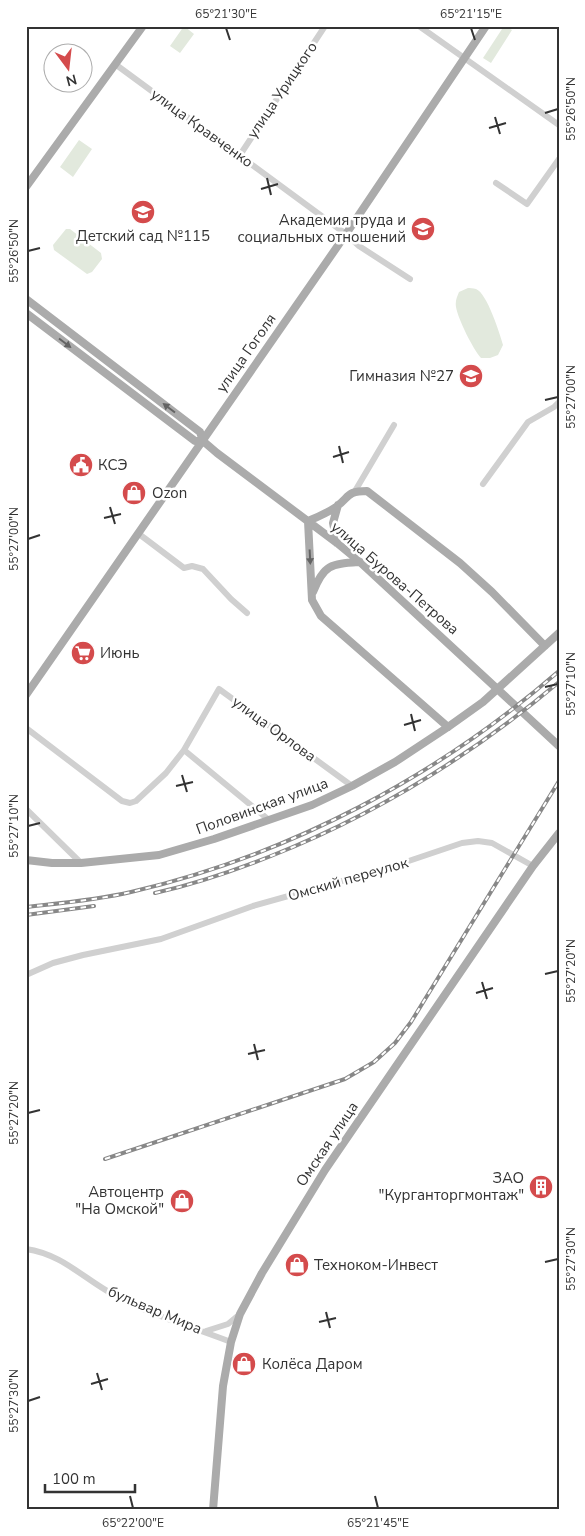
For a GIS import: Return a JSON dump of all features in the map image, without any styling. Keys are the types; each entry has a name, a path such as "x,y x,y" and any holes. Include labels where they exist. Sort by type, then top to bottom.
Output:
{"main road":[{"path":"26,187 143,26"},
{"name":"улица Гоголя","path":"26,695 346,234 486,26"},
{"name":"улица Бурова-Петрова","path":"26,299 200,432 203,441 360,562 559,746"},
{"name":"улица Бурова-Петрова","path":"26,313 195,441 203,441"},
{"path":"448,727 321,616 312,600 308,521 324,514 355,491 366,491 460,563 492,592 545,646"},
{"path":"337,543 333,523 338,505"},
{"path":"312,594 319,578 327,569 336,564 360,562"},
{"name":"Половинская улица","path":"26,860 52,863 81,863 159,855 312,806 394,762 448,727 483,702 559,633"},
{"name":"Омская улица","path":"213,1510 221,1404 231,1342 240,1314 262,1273 326,1168 533,866 559,833"}],"street":[{"name":"улица Урицкого","path":"240,155 325,26"},
{"path":"419,26 559,125"},
{"name":"улица Кравченко","path":"115,64 346,234 359,246 410,279"},
{"path":"496,183 527,204 559,159"},
{"path":"483,484 528,422 559,402"},
{"path":"355,491 394,425"},
{"path":"139,534 184,568 192,566 203,569 231,599 248,613"},
{"name":"улица Орлова","path":"184,750 219,690 352,786"},
{"path":"26,728 122,801 130,802 142,798 166,774 184,750 269,820"},
{"path":"26,809 81,863"},
{"name":"Омский переулок","path":"26,975 53,963 68,959 161,940 253,906 384,869 462,843 478,840 492,843 533,866"},
{"name":"бульвар Мира","path":"26,1249 57,1258 120,1298 231,1342"},
{"path":"205,1332 228,1324 240,1314"}],"shaded area":[{"path":"184,26 194,34 180,53 170,46"},
{"path":"504,26 512,30 491,63 483,58"},
{"path":"79,140 92,149 73,177 60,167"},
{"path":"66,229 70,229 101,253 102,259 92,272 87,274 54,250 53,245"},
{"path":"468,288 476,289 480,292 489,306 503,345 498,355 490,358 481,358 463,326 457,312 456,301 459,292"}],"railway":[{"path":"26,907 131,892 190,876 247,857 304,834 412,778 463,745 559,671"},
{"path":"155,893 199,881 271,856 386,802 458,758 526,709 559,682"},
{"path":"105,1159 345,1079 374,1062 395,1043 411,1022 559,781"},
{"path":"26,915 94,906"}],"place":[{"name":"Детский сад №115","path":"143,212"},
{"name":"Академия труда и социальных отношений","path":"423,229"},
{"name":"Гимназия №27","path":"471,376"},
{"name":"КСЭ","path":"81,465"},
{"name":"Ozon","path":"134,493"},
{"name":"Июнь","path":"83,653"},
{"name":"ЗАО \"Курганторгмонтаж\"","path":"541,1187"},
{"name":"Автоцентр \"На Омской\"","path":"182,1201"},
{"name":"Техноком-Инвест","path":"297,1265"},
{"name":"Колёса Даром","path":"244,1364"}]}
